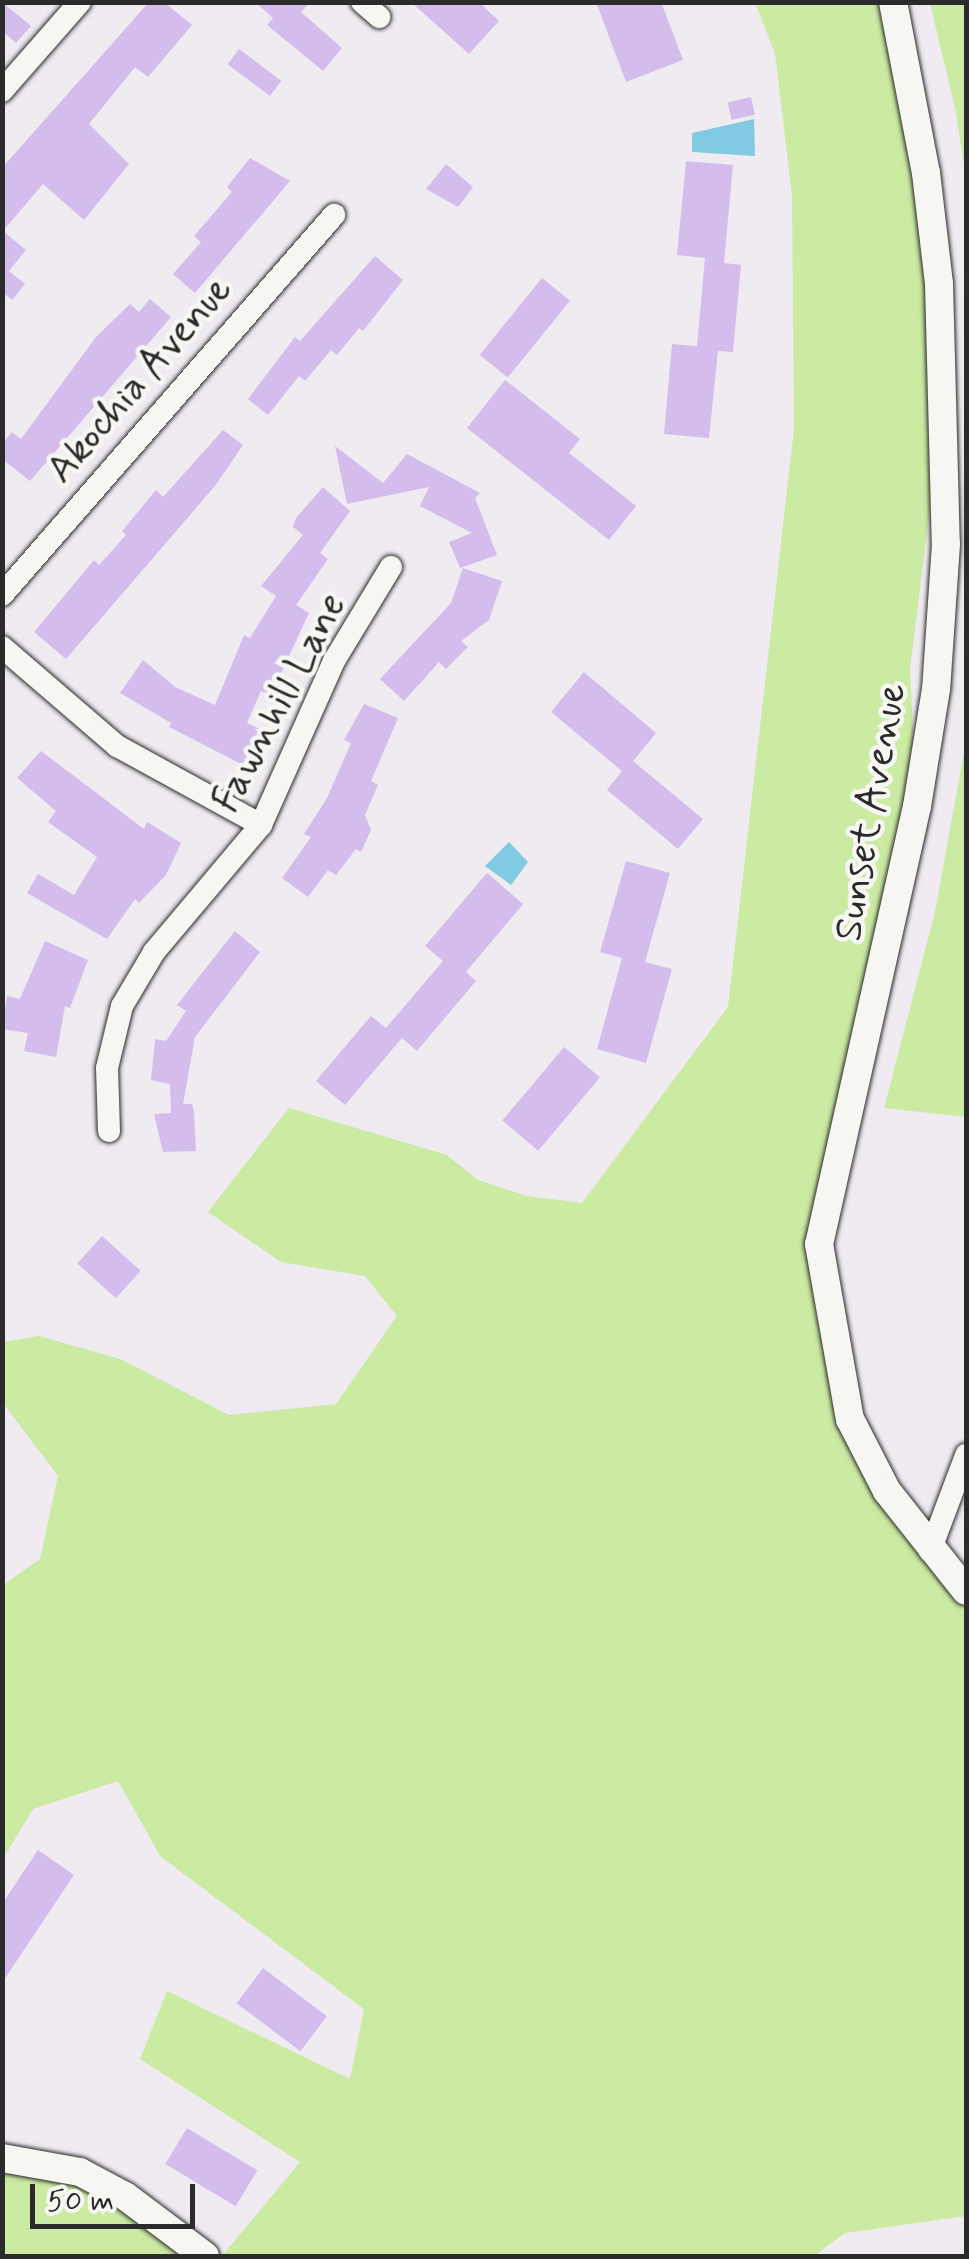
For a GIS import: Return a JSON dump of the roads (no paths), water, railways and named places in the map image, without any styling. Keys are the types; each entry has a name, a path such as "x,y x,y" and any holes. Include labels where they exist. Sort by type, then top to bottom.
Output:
{"street":[{"path":"2,91 80,2"},
{"name":"Sunset Avenue","path":"893,2 926,172 938,284 946,544 936,689 914,824 819,1244 850,1420 887,1491 966,1591"},
{"name":"Akochia Avenue","path":"2,595 334,214"},
{"name":"Fawnhill Lane","path":"109,1130 107,1068 122,1006 154,952 261,825 334,661 391,567"},
{"path":"2,647 117,746 261,825"},
{"path":"930,1550 966,1455"},
{"path":"2,2158 80,2172 125,2196 205,2256"}],"water":[{"path":"754,119 755,156 692,152 692,133"},
{"path":"509,842 528,862 511,885 485,866"}]}
